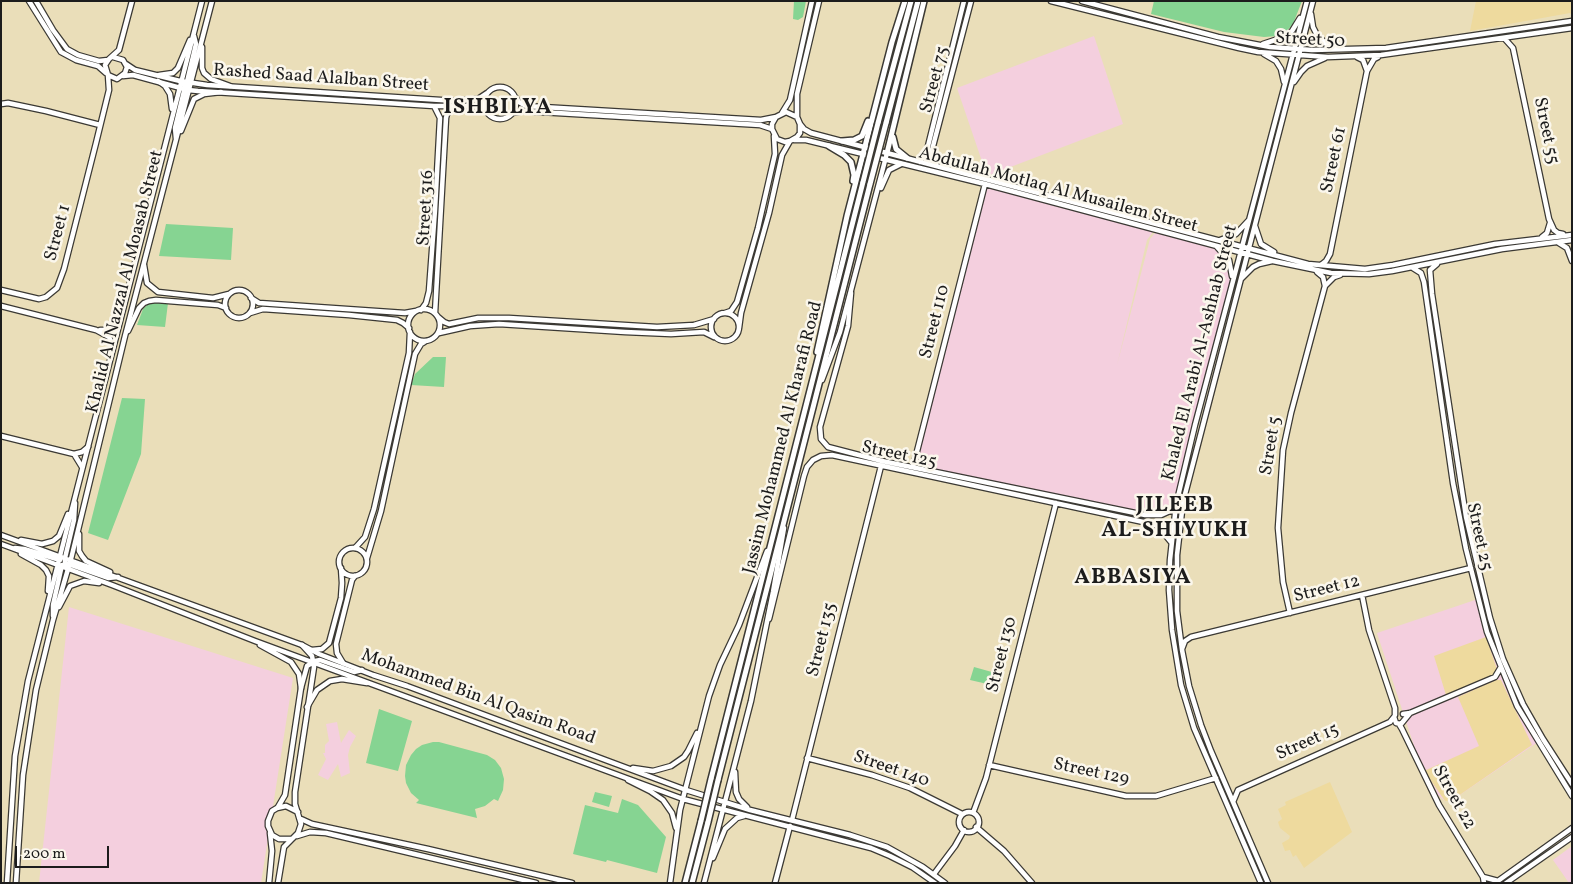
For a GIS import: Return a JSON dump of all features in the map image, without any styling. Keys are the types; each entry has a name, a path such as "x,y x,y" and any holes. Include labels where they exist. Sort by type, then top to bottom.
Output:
{"highway":[{"path":"808,399 828,296 847,216 905,1"},
{"name":"Jassim Mohammed Al Kharafi Road","path":"685,883 878,123 911,1"},
{"name":"Jassim Mohammed Al Kharafi Road","path":"692,883 918,1"},
{"path":"886,153 924,1"},
{"path":"842,141 854,140 862,136 887,64"},
{"path":"893,128 894,146 907,158"},
{"path":"829,146 848,158 853,168 854,175 847,216"}],"street":[{"path":"29,1 61,52 76,60 98,66 114,78 133,75 158,78 173,73 178,68 184,50 193,34"},
{"path":"36,1 53,30 68,49 78,55 99,61 111,58 125,62 136,70 158,78 170,94 172,112"},
{"path":"107,74 105,66 120,50 132,1"},
{"name":"Khalid Al Nazzal Al Moasab Street","path":"63,562 82,515 125,336 176,142 184,89 180,81 202,1"},
{"name":"Khalid Al Nazzal Al Moasab Street","path":"74,499 172,112 188,83 212,1"},
{"path":"515,97 515,108 504,119 496,119 485,109 484,101 487,93 495,88 504,87 512,93 515,97 518,102 526,106 762,120 776,117 785,110 790,100 812,1"},
{"path":"819,1 797,94 797,117 804,129 811,133 865,148"},
{"name":"Street 75","path":"920,162 927,150 964,1"},
{"name":"Street 75","path":"936,166 932,158 932,150 971,1"},
{"name":"Street 50","path":"1051,1 1258,52 1295,53 1328,57 1381,55 1572,28"},
{"name":"Street 50","path":"1082,1 1218,37 1295,53"},
{"name":"Khaled El Arabi Al-Ashhab Street","path":"1261,883 1194,728 1181,685 1172,630 1169,590 1171,543 1178,498 1191,442 1240,252 1295,53 1307,1"},
{"name":"Khaled El Arabi Al-Ashhab Street","path":"1268,883 1226,787 1198,716 1179,631 1176,594 1177,555 1183,502 1291,87 1295,53 1300,49 1313,1"},
{"path":"1310,9 1316,33 1326,45 1341,50"},
{"path":"1259,45 1284,37 1296,26 1304,11"},
{"name":"Street 50","path":"1300,49 1386,48 1572,21"},
{"path":"188,83 196,44 193,34"},
{"path":"1477,35 1476,38 1479,41"},
{"path":"1504,38 1513,48 1519,36"},
{"path":"1464,37 1467,40 1466,44"},
{"path":"201,42 202,68 204,73 211,79 230,86"},
{"name":"Street 55","path":"1513,48 1549,219"},
{"path":"120,50 126,70 122,77"},
{"path":"1258,52 1268,55 1276,62 1284,75 1285,85"},
{"name":"Street 61","path":"1321,265 1330,254 1367,71 1374,59 1381,55"},
{"path":"1291,87 1307,66 1328,57"},
{"path":"1355,57 1363,60 1367,71"},
{"path":"797,66 799,69 803,68"},
{"path":"795,73 801,74"},
{"name":"Street 1","path":"1,290 39,299 46,297 57,288 72,239 109,90 107,74"},
{"name":"Street 1","path":"109,90 122,77"},
{"name":"Rashed Saad Alalban Street","path":"158,78 188,83 456,101 478,99 487,93"},
{"name":"Rashed Saad Alalban Street","path":"158,78 184,89 434,106 475,106 485,109"},
{"path":"176,142 194,99 204,94 221,92"},
{"path":"1,104 8,103 37,109 100,125"},
{"path":"434,106 440,118 444,116 446,118 455,107"},
{"path":"937,106 940,108 944,107"},
{"path":"512,113 523,111 666,121 760,125 772,129"},
{"path":"618,112 618,118"},
{"path":"782,113 790,113 797,117"},
{"path":"666,121 669,118 668,114"},
{"path":"144,265 145,277 150,287 158,292 167,294 213,298 240,291 248,294 260,303 404,313 426,309 449,324 478,318 509,318 657,327 694,325 714,319 731,311 736,306 776,154 772,124 776,117"},
{"name":"Street 316","path":"419,310 426,303 429,291 440,118"},
{"name":"Street 316","path":"437,315 436,293 446,118"},
{"path":"439,333 470,326 499,324 650,333 704,332 722,341 730,341 737,336 740,328 742,313 769,213 782,155 792,140 800,133 800,124"},
{"path":"774,135 781,141 801,139 863,155"},
{"name":"Abdullah Motlaq Al Musailem Street","path":"865,148 1067,200 1217,243 1247,254 1316,271 1341,274 1369,274 1413,268 1496,250 1572,240"},
{"path":"817,393 840,332 886,153"},
{"name":"Abdullah Motlaq Al Musailem Street","path":"863,155 1217,243 1242,246 1321,265 1365,269 1495,244 1572,235"},
{"path":"872,213 886,175 891,168 901,164"},
{"path":"951,176 953,170"},
{"name":"Street 110","path":"913,467 985,184"},
{"path":"1057,204 1059,198"},
{"path":"1066,206 1067,200"},
{"path":"1233,282 1230,260 1217,243 1236,234 1250,218"},
{"path":"1549,219 1554,230 1558,233 1572,235"},
{"path":"1541,238 1549,230 1549,219"},
{"path":"1255,224 1261,244 1284,257"},
{"path":"1557,242 1571,252 1572,261"},
{"path":"1495,244 1496,250"},
{"path":"1487,246 1488,252"},
{"path":"1330,254 1332,262 1340,267"},
{"path":"1240,280 1253,267 1273,261"},
{"name":"Street 25","path":"1439,262 1430,270 1429,294 1453,483 1470,568 1487,632 1506,680 1528,726 1572,795"},
{"name":"Street 25","path":"1413,268 1422,276 1429,294 1464,510 1489,614 1503,659 1517,690 1542,739 1572,784"},
{"path":"1316,271 1323,277 1325,286"},
{"path":"1325,286 1334,277 1341,274"},
{"name":"Street 5","path":"1290,613 1283,582 1278,528 1283,450 1325,286"},
{"path":"429,291 432,294 436,293"},
{"path":"759,656 779,586 804,476 813,460 826,455 824,451 828,448 821,439 820,427 848,326 851,292"},
{"path":"166,301 164,297 167,294"},
{"path":"230,294 226,301 226,308 230,315 238,318 263,309 397,320 403,323 417,340 426,341"},
{"path":"96,330 110,330 117,324 126,298"},
{"path":"250,313 252,306 251,298"},
{"path":"125,336 139,308 144,303 156,300 218,305 226,308"},
{"path":"1,306 96,330 109,337 112,344 109,366"},
{"path":"355,548 365,537 374,509 409,352 410,318 419,310"},
{"path":"725,313 735,318 740,328"},
{"path":"343,663 337,653 336,644 352,580 365,569 379,518 415,354 421,344 436,337 439,333 440,325 437,315"},
{"path":"714,319 711,328 714,337"},
{"path":"1214,356 1221,356"},
{"path":"1,436 74,454 82,452 88,446"},
{"path":"1191,442 1198,445"},
{"name":"Street 125","path":"828,448 1146,515 1167,513 1172,510 1178,498"},
{"path":"1190,450 1196,452"},
{"path":"74,454 82,467"},
{"name":"Street 125","path":"826,455 1144,522 1158,526 1171,543"},
{"name":"Street 135","path":"776,883 881,466"},
{"path":"967,484 970,481 968,478"},
{"path":"976,486 974,482 978,480"},
{"path":"2,535 42,544 54,541 59,536 74,499"},
{"path":"53,620 53,605 74,520 74,499"},
{"name":"Street 130","path":"974,813 989,765 1056,503"},
{"path":"704,883 751,701 788,507"},
{"path":"82,515 78,543 82,556 86,561 127,580"},
{"path":"1144,522 1149,519 1146,515"},
{"path":"670,883 683,799 703,718 716,675 739,625 774,531"},
{"name":"Mohammed Bin Al Qasim Road","path":"2,535 112,585 255,641 683,799 745,816 850,835 887,847 934,874 945,883"},
{"path":"3,545 41,565 49,576 44,616 28,681 15,756 6,883"},
{"name":"Mohammed Bin Al Qasim Road","path":"3,545 127,580 302,645 343,663 686,790 890,856 912,867 935,883"},
{"path":"312,650 322,649 329,643 341,598 340,560 342,554 348,549 355,548 367,558"},
{"path":"44,616 63,562"},
{"path":"341,568 346,574 355,576"},
{"name":"Street 12","path":"1191,637 1470,568"},
{"path":"16,883 23,775 30,722 53,620 70,586 84,580 112,585"},
{"path":"1362,595 1369,630 1395,708 1395,716 1410,713 1495,677 1501,667"},
{"path":"1482,616 1487,618 1489,614"},
{"path":"1179,631 1185,636 1191,637"},
{"path":"1182,650 1186,641 1191,637"},
{"path":"255,641 292,662 299,674 301,688"},
{"path":"329,643 332,646 336,644"},
{"path":"278,883 284,847 301,828 301,819 294,800 313,674 311,654 302,645"},
{"path":"269,883 272,851 268,826 269,816 277,808 285,795 301,688 306,668 313,662 320,660 354,672 362,670"},
{"path":"1495,677 1506,680"},
{"path":"307,707 317,690 330,681 342,679 370,683"},
{"path":"1512,693 1517,690"},
{"path":"1395,708 1402,714"},
{"path":"1399,724 1410,713"},
{"name":"Street 22","path":"1402,714 1399,724 1439,806 1484,880 1496,882"},
{"path":"1192,719 1195,720 1198,716"},
{"name":"Street 15","path":"1238,790 1399,724 1395,716"},
{"path":"627,768 653,771 671,766 684,757 688,751 703,718"},
{"path":"1194,728 1198,724 1201,725"},
{"name":"Street 140","path":"807,758 872,775 910,788 962,814"},
{"name":"Street 129","path":"989,765 1126,796 1156,796 1216,778"},
{"path":"735,766 736,792 739,799 750,810"},
{"path":"616,773 663,800 674,818 678,837"},
{"path":"1226,787 1238,790 1233,803"},
{"path":"277,808 290,807 298,812"},
{"path":"968,812 974,813 978,820 976,828 970,831 964,830 959,824 960,817 968,812"},
{"path":"706,876 725,829 737,818 745,816"},
{"path":"301,819 312,824 572,883"},
{"path":"976,828 1004,851 1032,883"},
{"path":"1496,882 1572,828"},
{"path":"934,874 955,846 964,830"},
{"path":"270,831 279,839 310,832 320,832 536,883"},
{"path":"1506,883 1572,836"},
{"path":"1242,840 1246,841 1248,838"},
{"path":"1246,849 1252,846"},
{"path":"1547,846 1546,850 1550,852"},
{"path":"1537,852 1541,854 1541,858"},
{"path":"470,867 471,859"}],"shaded area":[{"path":"1094,36 1123,124 987,176 957,88"},
{"path":"985,184 1146,228 1156,227 1152,225 1160,227 1147,240 1117,365 1150,239 1154,234 1159,231 1217,246 1229,260 1233,282 1178,499 1172,510 1167,513 1151,515 913,467"},
{"path":"1478,599 1538,742 1451,801 1445,801 1438,795 1417,755 1377,633"},
{"path":"69,607 293,678 261,883 39,883"},
{"path":"337,722 341,743 349,730 356,736 348,755 350,773 341,777 338,764 328,780 318,775 326,759 323,753 325,753 325,745 329,741 326,724"},
{"path":"1572,846 1572,883 1569,883 1553,860"}],"green space":[{"path":"794,1 806,1 803,17 798,20 793,19"},
{"path":"1154,1 1302,1 1293,24 1286,32 1278,36 1264,37 1224,32 1151,14"},
{"path":"166,224 233,228 231,260 159,256"},
{"path":"149,303 168,303 165,327 137,325 143,309"},
{"path":"433,357 446,357 444,387 411,385 415,374"},
{"path":"122,398 145,399 141,454 108,540 88,533"},
{"path":"974,667 999,674 996,686 970,680"},
{"path":"379,709 412,721 398,771 366,763"},
{"path":"433,742 487,755 495,760 501,768 504,779 503,790 498,801 494,799 485,806 475,809 477,818 416,803 419,800 411,793 406,783 406,765 416,749"},
{"path":"595,792 612,796 609,807 592,802"},
{"path":"622,799 638,805 666,837 657,873 607,860 606,862 573,854 585,805 618,813"}],"sand":[{"path":"1476,1 1572,1 1572,15 1570,13 1470,31"},
{"path":"1486,637 1497,672 1494,675 1446,695 1434,656"},
{"path":"1496,680 1501,680 1532,745 1451,801 1445,801 1424,771 1479,746 1458,697"},
{"path":"1330,782 1352,832 1304,868 1296,855 1293,857 1290,850 1285,851 1282,843 1289,839 1290,836 1280,828 1278,822 1282,819 1278,809 1286,805 1285,802"}],"district":[{"name":"ISHBILYA","path":"498,109"},
{"name":"JILEEB AL-SHIYUKH","path":"1175,520"},
{"name":"ABBASIYA","path":"1133,579"}]}
